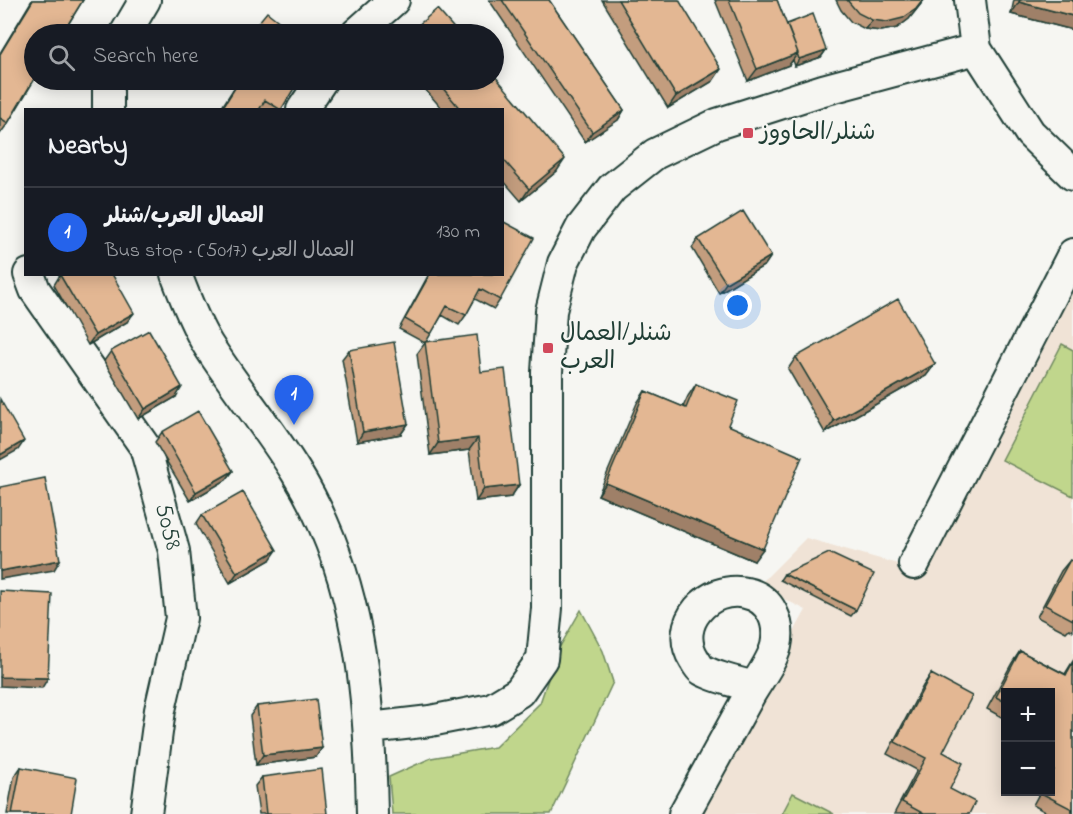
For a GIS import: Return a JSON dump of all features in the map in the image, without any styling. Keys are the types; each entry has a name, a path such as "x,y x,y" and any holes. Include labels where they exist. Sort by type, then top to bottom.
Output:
{"street":[{"path":"131,24 145,0"},
{"path":"367,24 394,0"},
{"path":"970,0 976,49 1030,133 1073,175"},
{"path":"370,728 430,721 491,709 519,692 542,659 547,608 546,372 551,310 563,263 581,228 612,188 655,154 717,124 823,90 976,49"},
{"path":"108,90 108,108"},
{"path":"303,108 315,90"},
{"path":"914,564 1073,254"},
{"name":"5058","path":"30,276 35,291 145,447 174,551 181,618 160,710 146,814"},
{"path":"182,278 207,343 297,473 336,552 361,649 370,728 372,814"},
{"path":"684,814 753,687"}],"shaded area":[{"path":"1073,288 1073,814 693,814 806,610 758,586 806,538 919,570"}],"green space":[{"path":"1062,344 1073,350 1073,496 1002,460"},
{"path":"581,610 603,651 613,682 551,814 392,814 389,777 431,758 495,747 540,703 558,650"},
{"path":"793,793 834,814 782,814"}],"building":[{"path":"33,0 83,0 68,24 24,24 24,90 28,90 8,123 0,118 0,54"},
{"path":"502,0 549,0 624,110 592,132"},
{"path":"618,0 679,0 721,69 676,96"},
{"path":"729,0 777,0 798,53 757,69"},
{"path":"847,0 923,0 916,9 903,18 887,22 872,20 858,13"},
{"path":"1020,0 1073,0 1073,16 1019,2"},
{"path":"437,9 450,24 420,24"},
{"path":"267,12 282,24 257,24"},
{"path":"813,14 826,50 799,59 787,24"},
{"path":"504,87 565,159 529,189 504,160 504,108 459,108 444,90 504,90"},
{"path":"234,90 293,90 282,108 278,108 265,100 260,108 222,108"},
{"path":"743,211 771,256 726,283 698,239"},
{"path":"504,222 534,238 500,300 480,289 466,315 447,306 431,334 405,319 429,276 504,276"},
{"path":"61,276 113,276 134,313 95,335"},
{"path":"898,299 935,364 834,421 796,357"},
{"path":"149,330 182,387 145,409 111,351"},
{"path":"477,335 481,372 505,369 519,485 484,489 478,438 438,443 425,342"},
{"path":"394,342 408,424 363,432 349,350"},
{"path":"696,384 738,401 728,425 802,457 763,549 606,483 645,391 686,408"},
{"path":"0,399 24,441 0,455"},
{"path":"198,411 233,471 196,492 162,432"},
{"path":"45,478 60,560 0,571 0,487"},
{"path":"243,492 277,550 237,573 202,515"},
{"path":"829,553 874,574 856,610 784,574"},
{"path":"1070,560 1073,561 1073,620 1045,605"},
{"path":"0,591 52,594 48,678 0,677"},
{"path":"1020,651 1066,675 1073,662 1073,814 1070,814 1072,809 1047,796 1055,796 1055,688 1001,688 1001,700 996,697"},
{"path":"931,674 972,696 943,752 963,763 950,789 975,802 969,814 924,814 902,802 926,758 895,742"},
{"path":"316,699 322,748 263,755 257,706"},
{"path":"21,767 77,778 71,814 12,814"},
{"path":"322,769 327,814 266,814 262,777"}],"place":[{"name":"شنلر/الحاووز","path":"748,133"},
{"name":"شنلر/العمال العرب","path":"548,348"},
{"name":"العمال العرب/شنلر","path":"294,425"}]}
